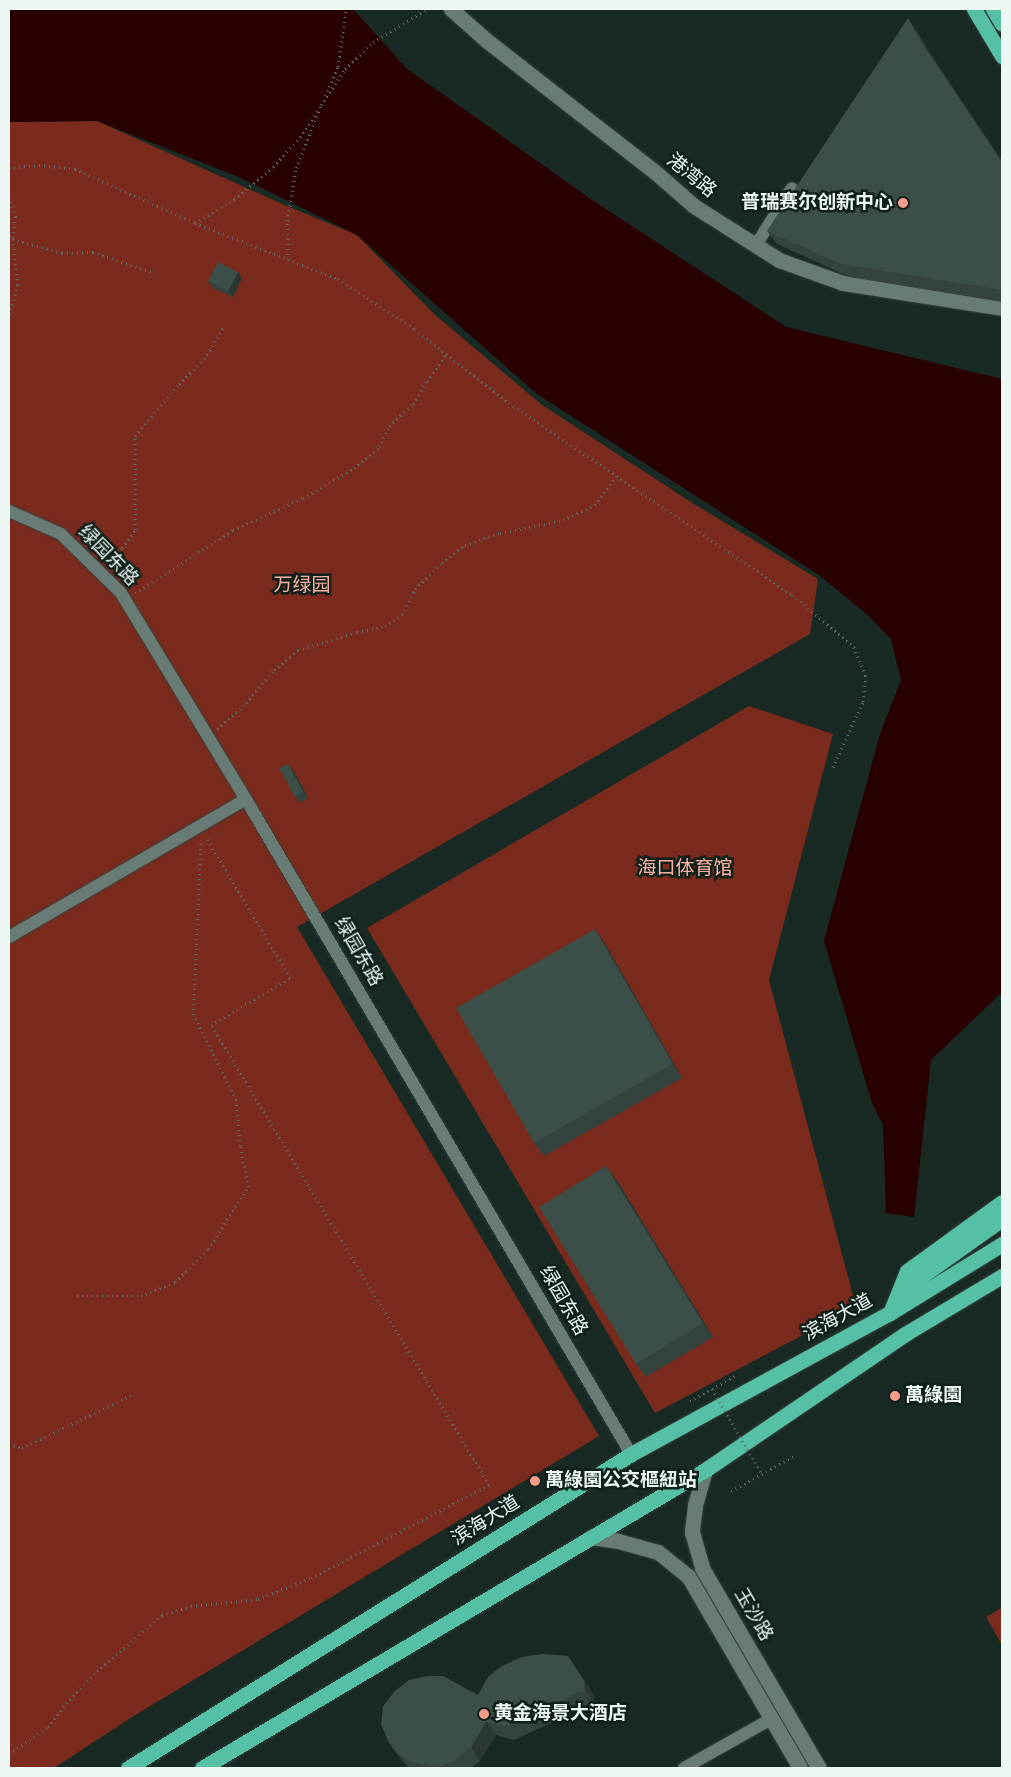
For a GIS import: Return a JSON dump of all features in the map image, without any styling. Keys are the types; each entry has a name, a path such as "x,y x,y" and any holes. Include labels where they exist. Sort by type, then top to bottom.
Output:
{"highway":[{"path":"974,9 1002,56"},
{"path":"993,9 1002,24"},
{"path":"890,1313 907,1271 1002,1202"},
{"path":"890,1313 922,1276 1002,1219"},
{"name":"滨海大道","path":"128,1768 631,1454 890,1313 997,1247"},
{"path":"202,1768 705,1470 905,1334 1002,1276"}],"main road":[{"name":"港湾路","path":"451,9 486,40 655,172 694,206 779,260 843,283 1002,308"},
{"name":"玉沙路","path":"705,1470 695,1506 692,1532 702,1568 820,1768"},
{"name":"玉沙路","path":"591,1537 618,1541 658,1552 688,1576 800,1768"}],"street":[{"path":"756,245 792,188"},
{"name":"绿园东路","path":"9,511 60,534 125,599 246,799 631,1454"},
{"path":"9,937 246,799"},
{"path":"684,1768 772,1719"}],"path":[{"path":"288,260 287,221 296,168 338,67 346,9"},
{"path":"195,223 234,199 273,167 300,137 344,69 373,42 405,20 427,9"},
{"path":"9,168 39,165 75,170 195,223 338,279 415,329 509,403 794,595 854,647 866,676 863,702 832,770"},
{"path":"9,197 16,217 13,239 18,284 9,318"},
{"path":"13,239 62,253 93,252 151,272"},
{"path":"98,570 122,548 135,530 135,436 179,384 204,359 224,326"},
{"path":"125,599 233,530 303,498 354,468 379,447 389,426 414,404 446,354"},
{"path":"208,737 246,702 274,670 298,650 349,634 385,626 402,615 415,589 442,563 465,546 500,533 564,520 595,505 617,475"},
{"path":"9,1754 48,1727 66,1702 97,1671 162,1616 191,1606 258,1599 311,1578 489,1486 210,1025 290,978 201,830"},
{"path":"77,1296 141,1296 175,1282 208,1249 248,1187 240,1146 236,1100 193,1015 201,840"},
{"path":"690,1401 735,1376"},
{"path":"712,1389 762,1474"},
{"path":"9,1444 22,1448 134,1394"},
{"path":"731,1492 794,1456"}],"green space":[{"name":"万绿园","path":"97,121 287,206 357,235 434,314 542,405 694,504 818,579 810,634 297,927 599,1436 132,1717 54,1768 9,1768 9,122"},
{"name":"海口体育馆","path":"749,706 833,734 769,980 856,1307 655,1413 367,928"},
{"path":"1002,1608 1002,1645 986,1617"}],"shaded area":[{"path":"9,9 353,9 407,69 595,202 786,327 1002,379 1002,992 931,1060 914,1217 886,1213 883,1125 872,1103 824,941 880,734 901,680 891,639 868,615 819,575 537,394 357,235 239,177 97,121 9,122"}],"building":[{"name":"普瑞赛尔创新中心","path":"908,18 925,48 1002,162 1002,290 841,264 767,231"},
{"path":"218,262 238,272 228,291 208,281"},
{"path":"288,764 303,791 295,797 279,768"},
{"path":"595,929 673,1064 534,1143 456,1008"},
{"path":"606,1166 703,1323 636,1364 539,1207"},
{"name":"黄金海景大酒店","path":"542,1654 568,1656 584,1681 585,1690 504,1726 486,1722 471,1747 454,1761 438,1767 412,1762 398,1754 388,1741 381,1724 383,1706 395,1691 409,1680 427,1676 443,1676 478,1695 488,1677 502,1666 522,1657"}],"place":[{"name":"普瑞赛尔创新中心","path":"903,203"},
{"name":"萬綠園","path":"895,1396"},
{"name":"萬綠園公交樞紐站","path":"535,1481"},
{"name":"黄金海景大酒店","path":"484,1714"}]}
